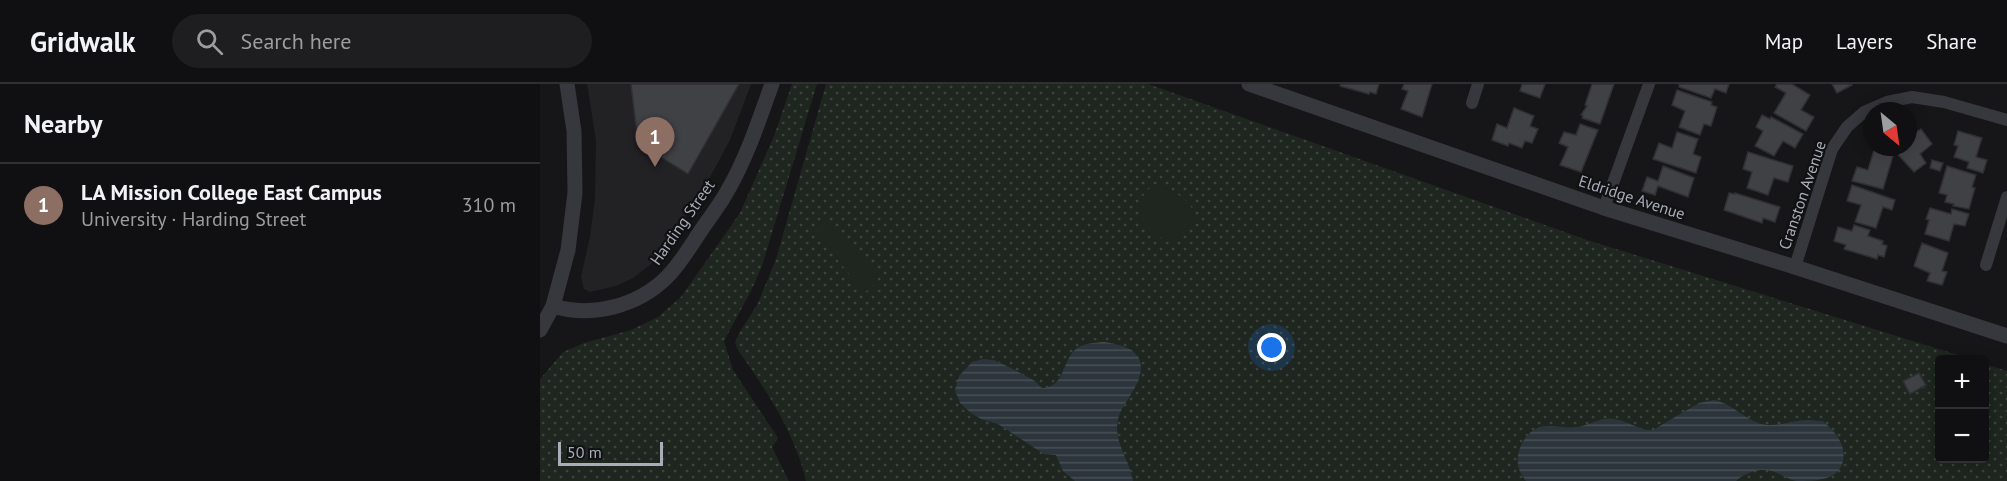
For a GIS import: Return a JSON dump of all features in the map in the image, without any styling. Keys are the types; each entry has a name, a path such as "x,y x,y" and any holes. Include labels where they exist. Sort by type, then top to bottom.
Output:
{"street":[{"path":"540,330 553,306 568,250 575,193 574,131 567,84"},
{"name":"Harding Street","path":"553,306 581,312 607,309 631,301 654,288 668,276 728,190 752,139 772,84"},
{"name":"Eldridge Avenue","path":"1249,84 1604,208 2007,336"},
{"path":"1472,103 1478,84"},
{"path":"1604,208 1649,84"},
{"name":"Cranston Avenue","path":"1795,267 1832,149 1847,127 1864,112 1887,102 1912,97 1944,102 2007,120"},
{"path":"1986,265 2007,197"}],"shaded area":[{"path":"587,84 751,84 730,140 701,194 655,261 633,278 616,286 590,292 584,289 581,277 595,199 596,140"},
{"path":"792,84 817,84 762,266 724,341 733,370 778,438 772,447 789,481 540,481 540,380 563,352 584,343 631,330 658,317 681,297 740,213 774,136"},
{"path":"826,84 1148,84 1587,240 1958,355 1935,355 1935,463 1989,463 1989,365 2007,371 2007,481 806,481 787,429 735,343 758,303 776,259"},
{"path":"1154,185 1179,195 1191,207 1195,220 1183,236 1161,238 1151,234 1143,225 1139,206 1144,194"},
{"path":"825,223 834,228 878,276 878,282 867,291 862,290 817,234 819,228"},
{"path":"1104,342 1132,351 1140,361 1139,378 1120,414 1117,427 1133,481 1075,481 1063,471 1056,455 1044,454 998,424 971,413 960,403 955,390 959,376 972,362 983,359 994,360 1009,367 1035,381 1042,388 1049,387 1059,379 1071,354 1076,349 1086,344"},
{"path":"1714,400 1761,424 1773,425 1802,420 1823,421 1841,443 1843,461 1841,468 1831,476 1804,481 1792,480 1772,471 1761,470 1747,474 1736,481 1526,481 1519,470 1519,450 1529,434 1540,427 1577,427 1608,419 1653,430 1699,403"}],"building":[{"path":"631,84 739,84 688,174 638,143"},
{"path":"1341,84 1379,84 1376,94 1370,92 1369,94 1340,86"},
{"path":"1404,84 1432,84 1422,117 1401,109 1408,91 1402,89"},
{"path":"1522,84 1545,84 1540,98 1520,91"},
{"path":"1592,84 1614,84 1600,124 1582,118 1581,115 1587,106 1585,105"},
{"path":"1679,84 1729,84 1726,93 1715,89 1711,98 1679,87"},
{"path":"1777,84 1792,84 1810,95 1801,110 1814,117 1806,131 1774,113 1786,93 1775,87"},
{"path":"1832,84 1851,84 1852,85 1837,93"},
{"path":"1677,90 1712,102 1711,105 1717,107 1711,126 1704,124 1700,135 1679,127 1685,111 1672,105"},
{"path":"1514,108 1534,116 1530,126 1538,129 1532,143 1525,141 1522,148 1492,140 1497,124 1507,128"},
{"path":"1762,115 1770,119 1771,117 1803,134 1795,148 1783,141 1774,156 1755,146 1763,131 1756,127"},
{"path":"1580,124 1598,130 1581,172 1560,165 1568,147 1559,143 1564,132 1576,135"},
{"path":"1921,129 1932,144 1920,154 1926,163 1914,172 1899,156 1917,156 1917,131"},
{"path":"1958,131 1982,138 1976,157 1987,160 1983,173 1967,168 1969,162 1954,157 1958,146 1954,145"},
{"path":"1677,132 1698,139 1693,154 1701,157 1696,173 1653,159 1659,143 1672,148"},
{"path":"1748,152 1793,166 1788,182 1774,178 1768,195 1747,188 1752,172 1743,169"},
{"path":"1872,156 1893,156 1883,189 1852,181 1857,167 1868,170"},
{"path":"1932,160 1943,163 1940,171 1930,168"},
{"path":"1663,166 1694,178 1688,197 1658,186 1655,195 1642,191 1647,177 1658,181"},
{"path":"1947,166 1976,175 1969,209 1945,202 1947,195 1939,193"},
{"path":"1852,185 1895,200 1892,210 1883,207 1876,228 1855,222 1861,205 1847,201"},
{"path":"1729,193 1780,207 1775,222 1763,218 1762,223 1724,210"},
{"path":"1930,208 1951,214 1952,209 1969,214 1965,226 1954,224 1949,241 1925,234 1929,220 1926,219"},
{"path":"1854,225 1870,230 1868,236 1883,241 1882,244 1887,246 1884,257 1878,255 1877,259 1844,249 1846,245 1834,241 1838,227 1852,231"},
{"path":"1922,243 1948,253 1942,271 1947,272 1942,285 1927,281 1930,273 1914,266"},
{"path":"1919,373 1926,385 1910,394 1903,381"}],"place":[{"name":"LA Mission College East Campus","path":"655,167"}]}
